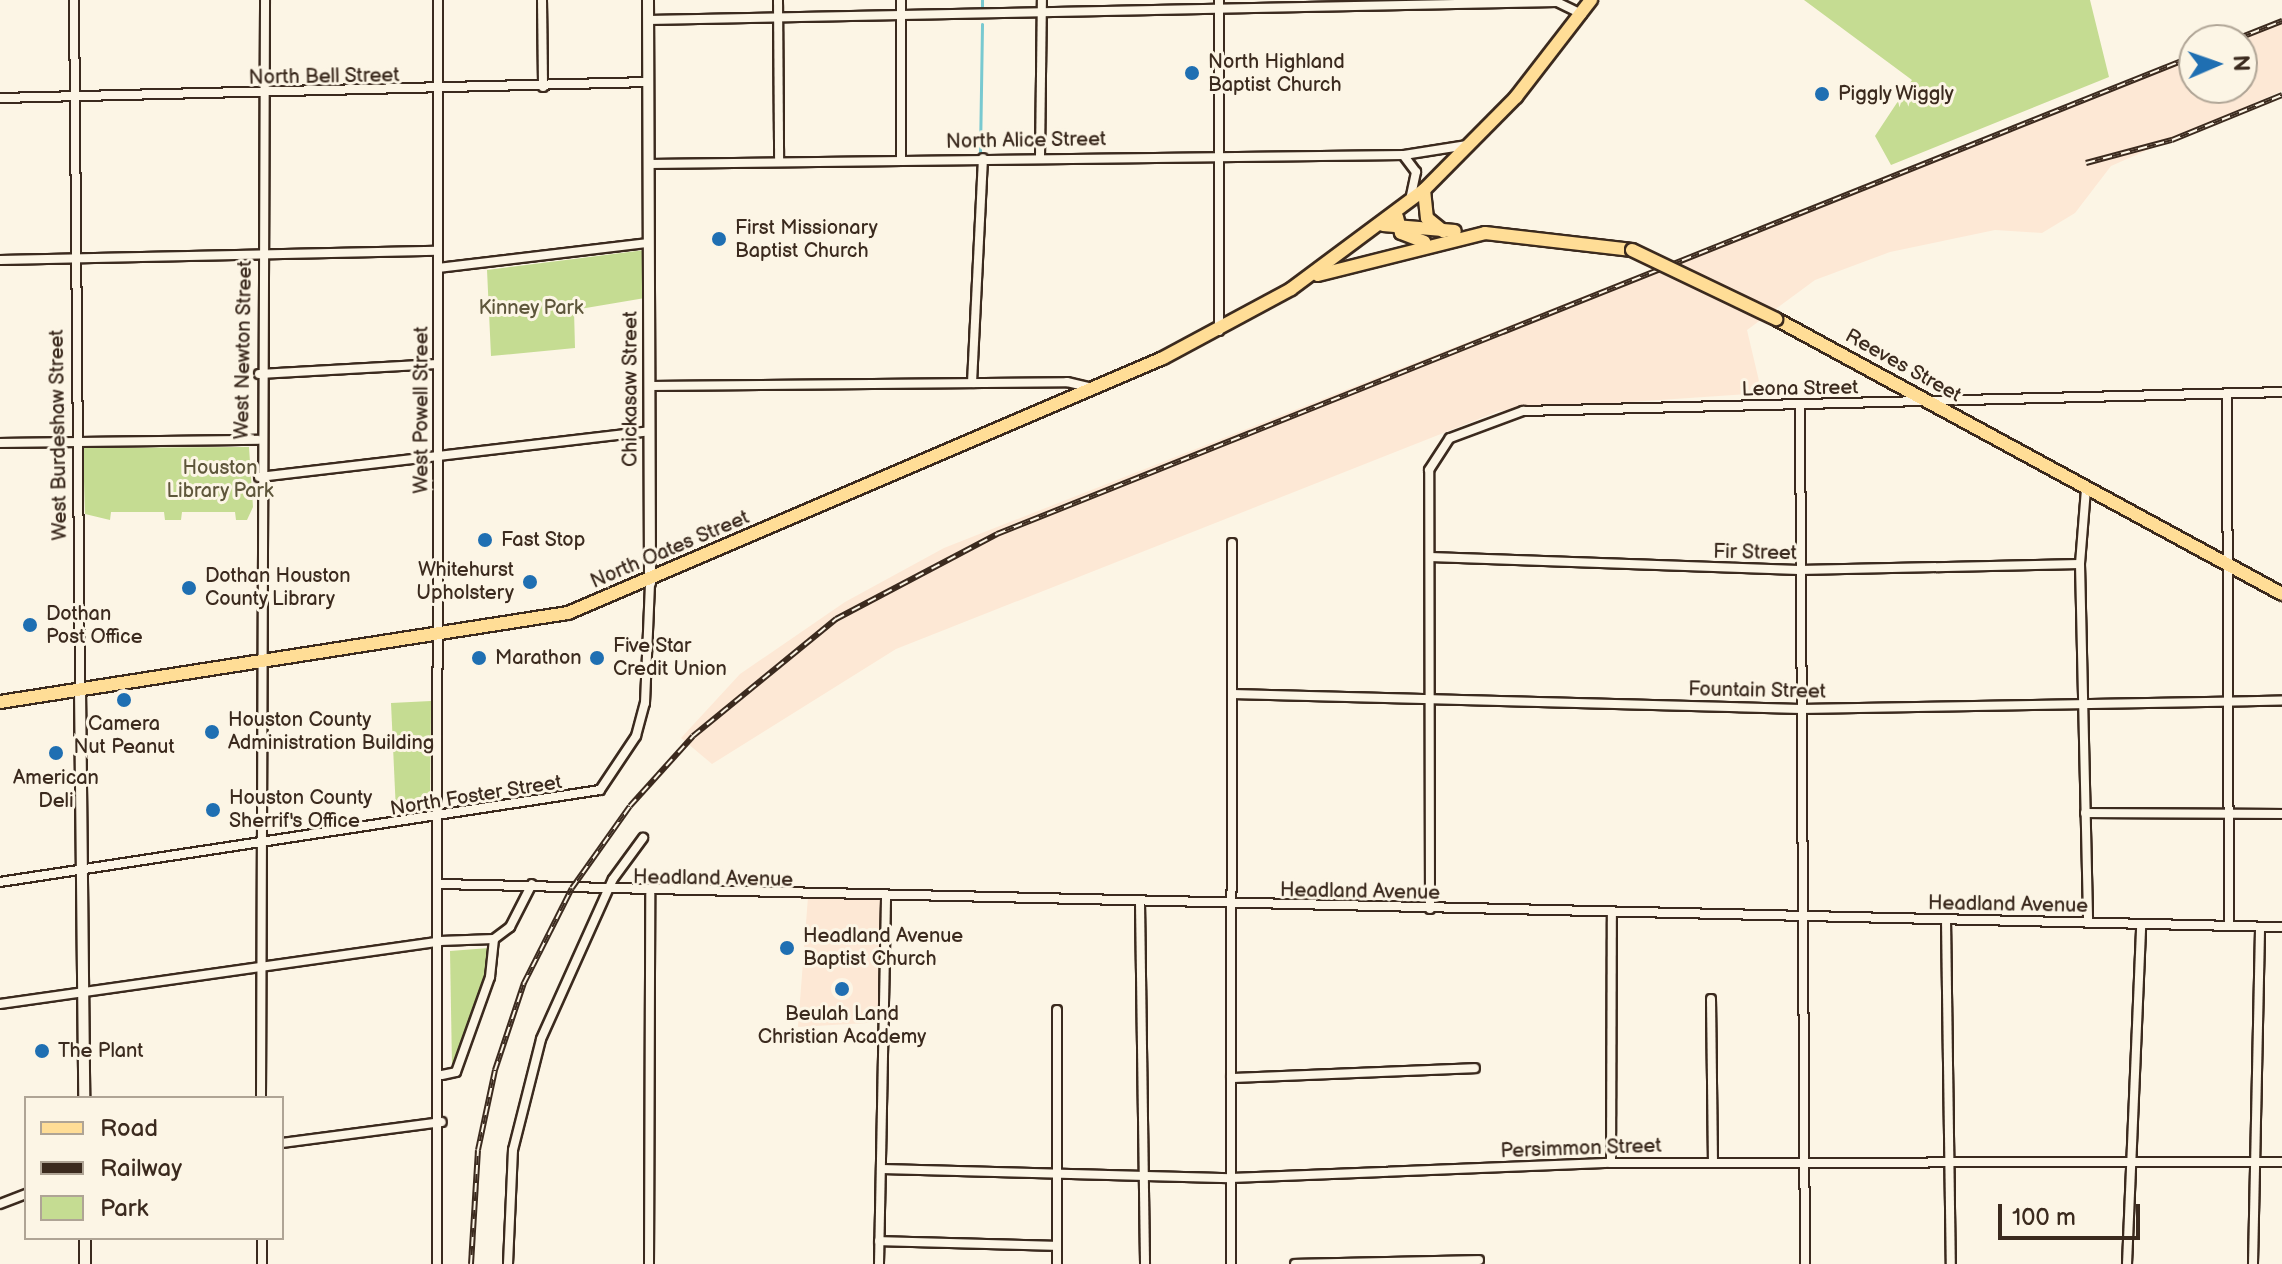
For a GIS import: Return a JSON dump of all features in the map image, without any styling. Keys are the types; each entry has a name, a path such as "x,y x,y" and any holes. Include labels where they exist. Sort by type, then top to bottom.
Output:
{"main road":[{"path":"1307,278 1402,212 1472,144 1591,0"},
{"path":"1424,190 1427,218 1446,232"},
{"path":"1402,212 1407,237 1428,242"},
{"name":"Reeves Street","path":"1402,212 1446,232 1485,233 1632,250 1776,319 2282,594"},
{"name":"Reeves Street","path":"1307,278 1428,242 1485,233"},
{"name":"North Oates Street","path":"0,702 439,638 547,619 650,583 1094,388 1219,331 1307,278"}],"street":[{"name":"West Burdeshaw Street","path":"74,0 84,1096"},
{"name":"West Newton Street","path":"261,1096 258,440 265,0"},
{"name":"West Powell Street","path":"437,1264 442,1122 438,819 438,0"},
{"path":"542,0 543,87"},
{"name":"Chickasaw Street","path":"617,771 645,703 650,583 648,0"},
{"path":"778,0 779,162"},
{"path":"901,0 901,160"},
{"path":"1040,157 1042,0"},
{"path":"1219,0 1219,331"},
{"path":"648,20 1219,12 1557,2 1582,14"},
{"name":"North Bell Street","path":"0,98 438,92 649,82"},
{"name":"North Alice Street","path":"649,164 1404,155 1472,144"},
{"path":"1402,212 1416,172 1404,155"},
{"path":"972,383 983,158"},
{"path":"438,268 649,243"},
{"path":"0,260 437,251"},
{"path":"259,374 438,364"},
{"path":"650,386 972,383 1094,388"},
{"name":"Leona Street","path":"1430,557 1430,460 1450,438 1511,413 2282,392"},
{"path":"2227,393 2229,926"},
{"path":"1800,404 1805,1264"},
{"path":"259,477 649,431"},
{"path":"0,443 258,440"},
{"path":"2086,489 2080,564 2088,923"},
{"path":"1231,1264 1232,543"},
{"path":"1430,557 1430,909"},
{"name":"Fir Street","path":"1430,557 1799,570 2080,564"},
{"name":"Fountain Street","path":"1232,694 1801,709 2282,701"},
{"name":"North Foster Street","path":"0,882 569,799 600,790 617,771"},
{"path":"2085,813 2282,814"},
{"path":"508,1264 513,1150 530,1078 561,984 609,893 643,838"},
{"name":"Headland Avenue","path":"439,884 532,884 609,893 650,894 2282,927"},
{"path":"0,1004 440,941 494,939 510,927 532,884"},
{"path":"649,1264 650,894"},
{"path":"879,1264 886,898"},
{"path":"1140,903 1145,1264"},
{"path":"1611,1163 1612,913"},
{"path":"1946,920 1947,1161 1951,1264"},
{"path":"2127,1264 2141,925"},
{"path":"2253,1264 2260,927"},
{"path":"442,1075 456,1072 490,977 494,939"},
{"path":"1711,999 1713,1162"},
{"path":"1057,1010 1057,1264"},
{"path":"1231,1078 1475,1068"},
{"path":"284,1143 442,1122"},
{"name":"Persimmon Street","path":"882,1169 1231,1178 1611,1163 2282,1162"},
{"path":"0,1204 24,1195"},
{"path":"85,1240 85,1264"},
{"path":"262,1240 262,1264"},
{"path":"879,1241 1057,1246"},
{"path":"1295,1264 1479,1260"}],"shaded area":[{"path":"2282,21 2282,91 2258,102 2258,30"},
{"path":"2178,62 2178,104 2252,104 2111,166 2075,213 2042,233 1995,230 1890,252 1815,280 1747,330 1759,381 1748,394 1499,411 896,649 712,764 681,738 740,674 845,602 944,548"},
{"name":"Beulah Land Christian Academy","path":"808,897 886,898 884,1022 798,1027"}],"green space":[{"path":"1804,0 2090,0 2109,77 1891,165 1875,136 1912,80"},
{"name":"Kinney Park","path":"645,250 645,298 574,310 575,348 491,356 487,270"},
{"name":"Houston Library Park","path":"249,447 253,507 247,520 236,520 235,512 182,512 181,520 165,520 164,512 111,512 110,520 85,514 83,448"},
{"path":"431,701 430,807 396,812 391,703"},
{"path":"489,948 486,976 452,1066 450,951"}],"waterway":[{"path":"982,0 982,7"},
{"path":"980,153 982,24"}],"railway":[{"path":"2258,30 2282,21"},
{"path":"471,1264 478,1150 495,1070 524,983 572,888 630,806 693,736 836,619 997,534 2178,62"},
{"path":"2086,163 2172,140 2282,95"}],"place":[{"name":"North Highland Baptist Church","path":"1192,73"},
{"name":"Piggly Wiggly","path":"1822,94"},
{"name":"First Missionary Baptist Church","path":"719,239"},
{"name":"Fast Stop","path":"485,540"},
{"name":"Whitehurst Upholstery","path":"530,582"},
{"name":"Dothan Houston County Library","path":"189,588"},
{"name":"Dothan Post Office","path":"30,625"},
{"name":"Marathon","path":"479,658"},
{"name":"Five Star Credit Union","path":"597,658"},
{"name":"Camera Nut Peanut","path":"124,700"},
{"name":"Houston County Administration Building","path":"212,732"},
{"name":"American Deli","path":"56,753"},
{"name":"Houston County Sherrif's Office","path":"213,810"},
{"name":"Headland Avenue Baptist Church","path":"787,948"},
{"name":"Beulah Land Christian Academy","path":"842,989"},
{"name":"The Plant","path":"42,1051"}]}
